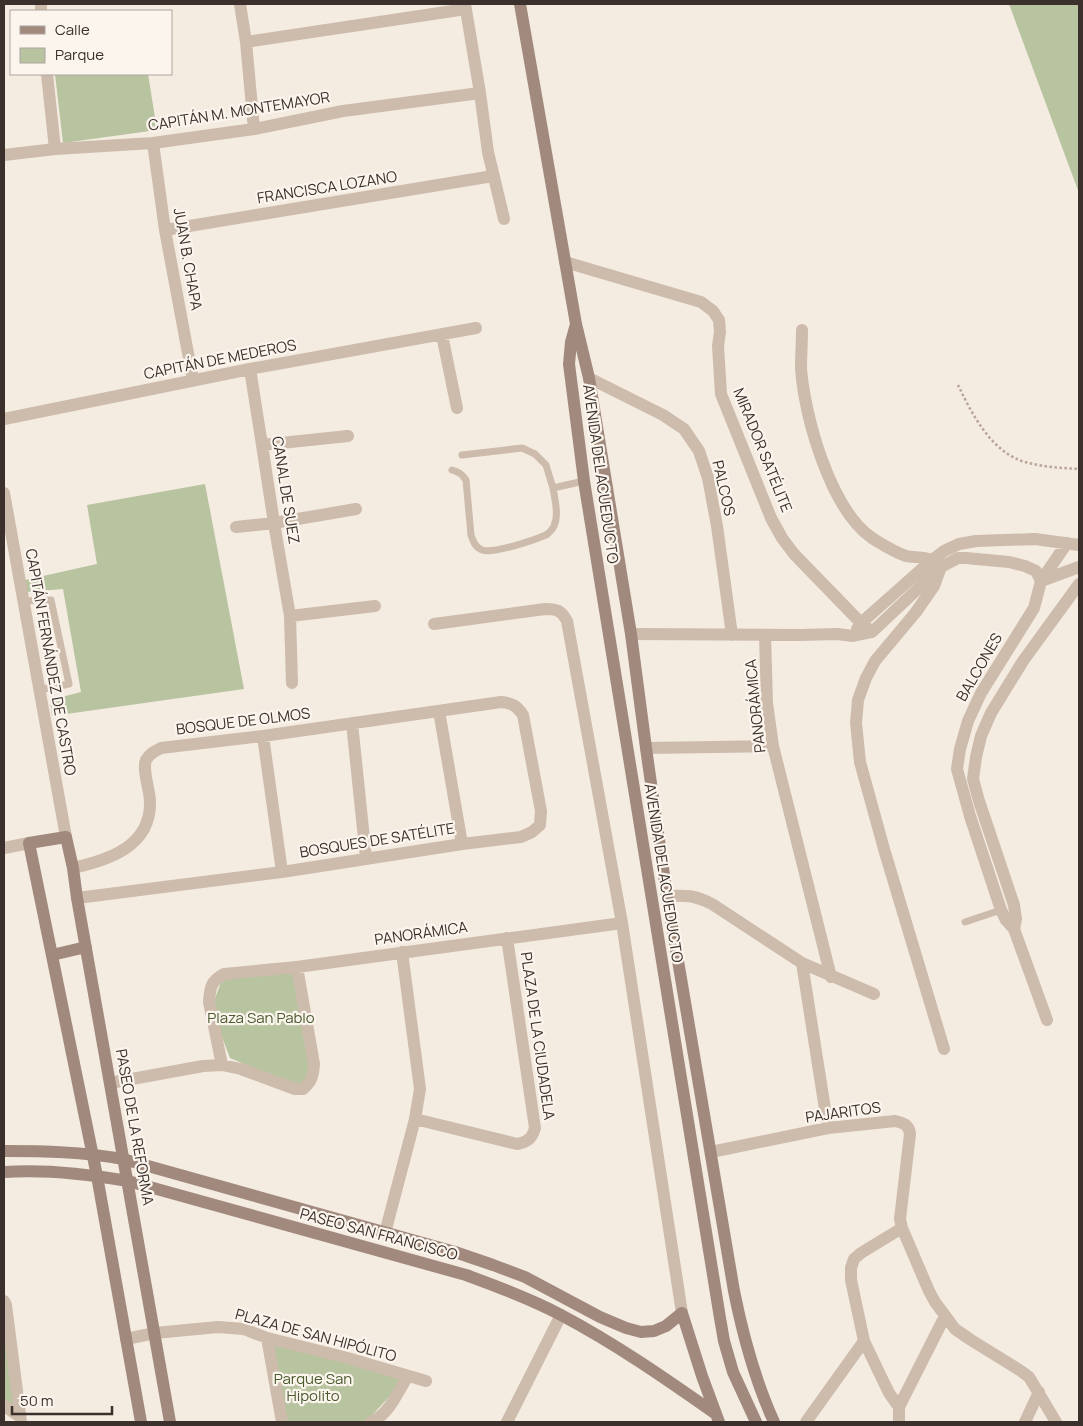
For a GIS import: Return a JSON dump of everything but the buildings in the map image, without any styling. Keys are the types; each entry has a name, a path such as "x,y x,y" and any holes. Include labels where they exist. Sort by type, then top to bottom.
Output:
{"street":[{"path":"240,4 246,42 254,129"},
{"name":"AVENIDA DEL ACUEDUCTO","path":"520,4 576,324 589,378 631,634 667,896 732,1282 751,1364 764,1402 774,1422"},
{"path":"246,42 465,6 488,152 504,219"},
{"path":"47,75 55,149"},
{"name":"CAPITÁN M. MONTEMAYOR","path":"4,155 55,149 153,143 254,129 342,111 480,93"},
{"name":"JUAN B. CHAPA","path":"153,143 165,230 192,380"},
{"name":"FRANCISCA LOZANO","path":"165,230 493,176"},
{"name":"MIRADOR SATÉLITE","path":"565,262 701,302 713,311 719,320 718,346 721,394 771,518 794,554 872,632"},
{"name":"AVENIDA DEL ACUEDUCTO","path":"576,324 570,342 569,364 584,480 720,1318 733,1372 756,1422"},
{"name":"CAPITÁN DE MEDEROS","path":"4,418 192,380 476,328"},
{"path":"802,330 801,368 809,419 820,458 837,494 847,511 870,536 906,556 936,563"},
{"path":"442,335 457,408"},
{"name":"CANAL DE SUEZ","path":"250,369 290,616 292,683"},
{"name":"PALCOS","path":"589,378 663,414 684,428 699,451 708,478 717,526 732,635"},
{"path":"262,445 348,436"},
{"name":"CAPITÁN FERNÁNDEZ DE CASTRO","path":"4,493 66,837"},
{"path":"236,527 274,523 356,509"},
{"path":"631,634 837,634 853,636 872,632 936,563 944,550 958,544 976,541 1035,539 1073,544"},
{"name":"BALCONES","path":"1047,1020 1014,929 1006,920 1001,910 970,816 957,769 960,750 971,714 980,693 1034,608 1041,581 1073,544"},
{"path":"853,636 861,623 936,563 958,558 1009,562 1036,571 1041,581 1079,567"},
{"path":"936,563 934,586 870,670 858,700 856,723 860,762 944,1049"},
{"name":"BALCONES","path":"1014,929 1016,919 1014,905 973,779 976,756 981,736 991,713 1023,661 1079,584"},
{"path":"290,616 375,606"},
{"path":"434,624 545,609 556,609 563,613 567,621 622,923 682,1313 717,1418"},
{"name":"PANORÁMICA","path":"765,635 768,703 773,746 831,976"},
{"name":"BOSQUE DE OLMOS","path":"73,868 109,858 131,846 143,832 150,802 145,765 146,759 161,748 263,736 501,702"},
{"name":"BOSQUES DE SATÉLITE","path":"77,898 282,872 366,858 521,837 532,832 540,825 541,811 523,715 518,707 510,703 501,702"},
{"path":"438,711 462,844"},
{"path":"352,723 366,858"},
{"path":"263,736 282,872"},
{"path":"646,748 773,746"},
{"path":"4,848 66,837"},
{"name":"PASEO DE LA REFORMA","path":"66,837 170,1422"},
{"path":"29,843 93,1154 141,1422"},
{"path":"667,896 687,895 712,904 802,963 874,994"},
{"name":"PANORÁMICA","path":"222,1065 210,1002 210,992 213,983 224,974 297,967 622,923"},
{"name":"PLAZA DE LA CIUDADELA","path":"416,1118 517,1144 527,1142 533,1136 535,1128 507,938"},
{"path":"52,955 86,947"},
{"path":"385,1232 416,1118 420,1089 402,952"},
{"path":"802,963 828,1128"},
{"path":"110,1082 203,1066 222,1065 241,1069 295,1089 303,1089 309,1084 313,1076 314,1064 297,967"},
{"name":"PAJARITOS","path":"711,1152 828,1128 895,1121 902,1122 907,1125 910,1134 901,1203 900,1218 902,1228"},
{"name":"PASEO SAN FRANCISCO","path":"4,1151 50,1151 93,1154 124,1159 385,1232 455,1252 525,1276 600,1316 626,1328 641,1332 654,1331 666,1326 682,1313"},
{"name":"PASEO SAN FRANCISCO","path":"4,1172 53,1172 128,1181 466,1275 521,1296 561,1315 624,1352 717,1418"},
{"path":"899,1407 864,1341 851,1280 851,1268 854,1259 861,1253 902,1228 929,1291 955,1328 1029,1377 1056,1422"},
{"path":"5,1303 20,1419"},
{"path":"510,1421 561,1315"},
{"path":"899,1422 899,1407 946,1316"},
{"name":"PLAZA DE SAN HIPÓLITO","path":"126,1338 218,1327 244,1329 267,1338 344,1357 426,1381"},
{"path":"267,1338 282,1422"},
{"path":"806,1422 864,1341"},
{"path":"372,1422 387,1409 408,1376"},
{"path":"1025,1422 1039,1392"},
{"path":"4,1406 20,1419"}],"lane":[{"path":"452,470 458,471 466,480 471,535 474,543 482,550 490,551 506,548 548,534 553,528 557,517 553,488 546,465 535,454 522,448 462,455"},
{"path":"553,488 584,480"},
{"path":"23,601 51,600 69,684 39,690"},
{"path":"965,922 1001,910"}],"path":[{"path":"958,385 973,415 985,432 1007,454 1023,462 1042,466 1079,469"}],"green space":[{"path":"1009,4 1079,4 1079,193"},
{"path":"55,75 148,75 157,130 63,143"},
{"path":"205,484 244,689 52,716 50,700 81,692 63,589 27,592 25,580 97,564 87,505"},
{"name":"Plaza San Pablo","path":"297,967 314,1064 303,1089 230,1058 211,1009 224,974"},
{"path":"4,1301 19,1416 4,1406"},
{"name":"Parque San Hipolito","path":"267,1338 408,1376 366,1422 282,1422"}]}
